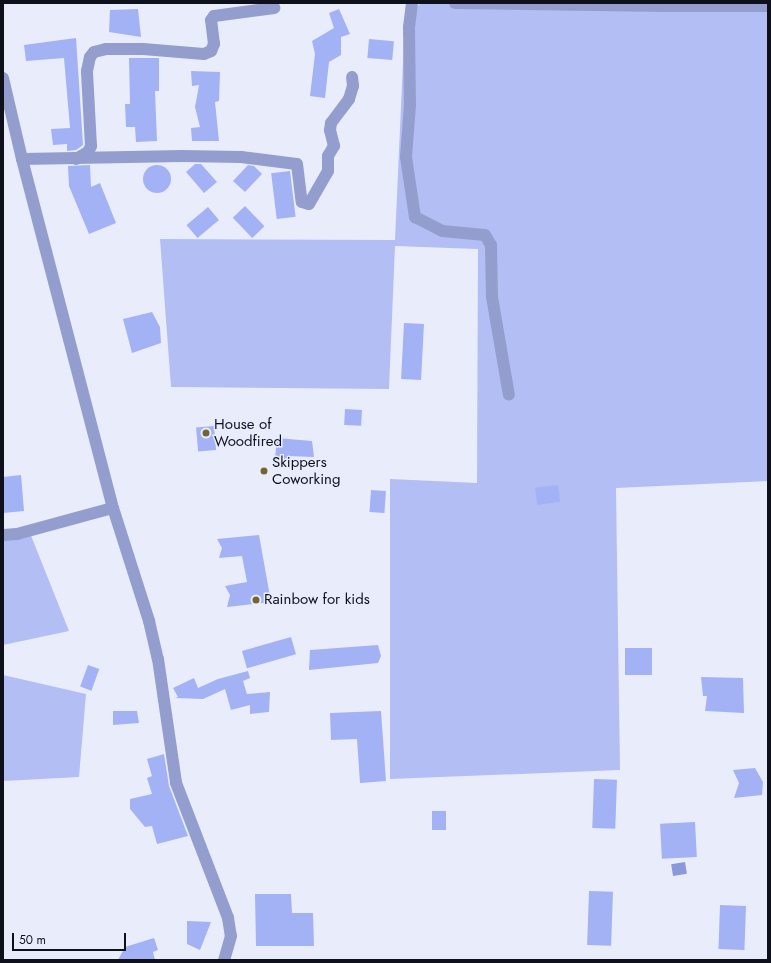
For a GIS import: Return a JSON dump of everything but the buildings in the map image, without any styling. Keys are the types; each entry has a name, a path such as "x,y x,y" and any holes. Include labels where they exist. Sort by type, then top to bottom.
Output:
{"street":[{"path":"412,3 406,157 415,217 442,231 484,235 491,245 492,297 509,395"},
{"path":"455,3 768,6"},
{"path":"75,160 84,156 91,146 87,71 90,56 94,52 106,49 143,49 204,54 211,51 214,44 211,20 214,16 274,8"},
{"path":"22,159 75,160 182,156 241,157 297,164 302,202 309,204 328,170 328,156 334,146 330,130 331,122 349,99 353,86 352,77"},
{"path":"3,78 22,159 113,508 149,621 156,652 176,782 228,918 230,936 224,960"},
{"path":"3,535 17,534 113,508"}],"shaded area":[{"path":"421,3 768,3 768,481 616,488 620,770 390,779 390,479 477,483 478,249 395,246 389,389 171,387 160,239 395,240 405,17"},
{"path":"28,528 69,631 3,645 3,536"},
{"path":"3,675 86,694 79,777 3,781"},
{"path":"685,862 687,874 673,876 671,864"}],"place":[{"name":"House of Woodfired","path":"206,433"},
{"name":"Skippers Coworking","path":"264,471"},
{"name":"Rainbow for kids","path":"256,600"}]}
